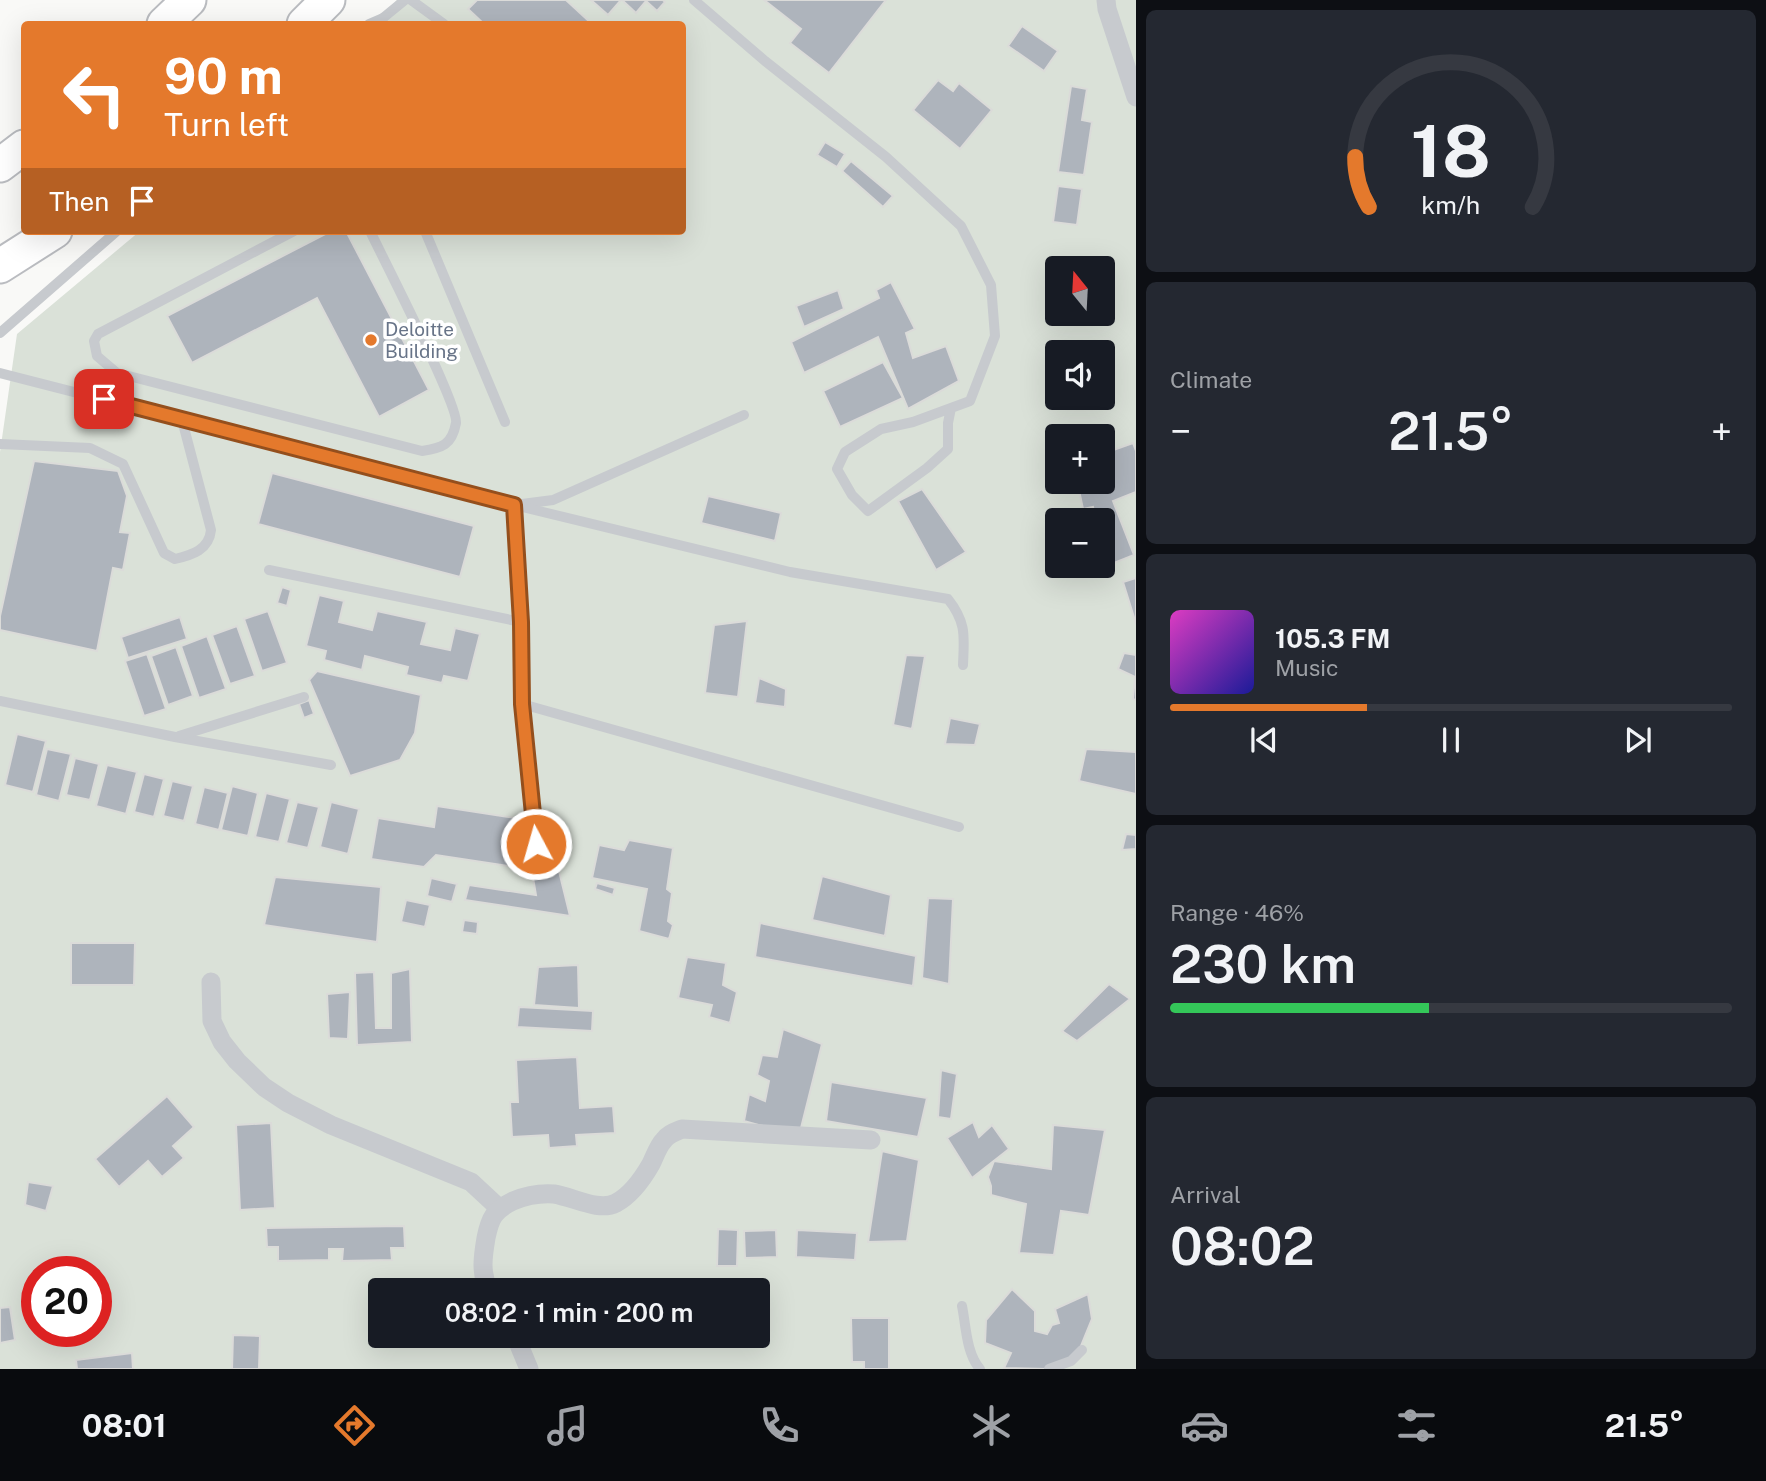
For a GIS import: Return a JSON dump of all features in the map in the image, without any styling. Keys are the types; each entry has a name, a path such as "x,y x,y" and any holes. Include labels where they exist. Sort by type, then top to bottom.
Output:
{"highway":[{"path":"307,21 328,0"},
{"path":"0,165 21,149"},
{"path":"0,265 49,235"}],"street":[{"path":"1106,0 1136,97"},
{"path":"211,982 212,1021 222,1042 264,1087 331,1125 471,1182 499,1208"},
{"path":"485,1278 482,1262 490,1223 499,1208 525,1196 552,1194 601,1207 614,1205 631,1193 650,1166 663,1140 682,1129 871,1140"},
{"path":"520,1348 529,1369"}],"lane":[{"path":"383,21 405,0"},
{"path":"411,0 440,21"},
{"path":"694,0 765,61 887,158 961,226 991,285 995,336 970,401 951,408 913,422 881,429 845,452 837,469 852,495 868,511 927,468 948,449 951,408"},
{"path":"0,333 112,235"},
{"path":"286,235 98,334 94,341 97,356 117,373 422,452 440,448 451,439 457,420 445,387 372,235"},
{"path":"427,235 505,422"},
{"path":"0,373 514,505 790,572 948,599 957,610 964,626 963,665"},
{"path":"514,505 553,500 744,415"},
{"path":"0,444 90,448 123,464 164,553 174,559 201,550 210,540 211,530 182,419"},
{"path":"514,505 521,622 522,704 536,844"},
{"path":"269,570 521,622"},
{"path":"175,737 304,697"},
{"path":"0,701 175,737 331,765"},
{"path":"522,704 959,827"},
{"path":"962,1306 970,1349 980,1369"},
{"path":"1049,1369 1071,1361 1082,1350"}],"shaded area":[{"path":"397,0 1136,0 1136,1369 0,1369 0,452 17,334 135,235 686,235 686,21 379,21"}],"building":[{"path":"477,0 566,0 589,21 481,21 468,9"},
{"path":"591,0 621,0 608,15"},
{"path":"622,0 663,0 665,2 657,11 646,1 636,13"},
{"path":"764,0 886,0 829,73 790,43 801,29"},
{"path":"1022,26 1058,51 1044,71 1008,46"},
{"path":"938,80 953,91 959,83 992,110 960,149 913,110"},
{"path":"1071,86 1087,89 1082,120 1092,122 1084,175 1058,172"},
{"path":"825,142 845,154 837,167 817,155"},
{"path":"851,161 893,196 883,207 842,171"},
{"path":"1058,186 1082,189 1077,225 1053,222"},
{"name":"Deloitte Building","path":"323,235 348,235 429,390 379,417 317,298 192,363 167,316"},
{"path":"891,282 915,329 906,333 913,358 946,346 959,381 908,409 878,337 804,373 791,342 879,298 876,290"},
{"path":"838,290 844,309 804,327 796,306"},
{"path":"883,362 903,398 840,427 823,391"},
{"path":"1133,443 1136,451 1136,492 1113,501 1134,555 1115,563 1115,508 1083,508 1080,494 1115,494 1115,449"},
{"path":"34,461 118,471 127,496 120,532 130,533 123,570 113,568 97,651 0,630 0,616"},
{"path":"272,473 474,526 460,577 258,524"},
{"path":"922,489 966,552 936,570 898,501"},
{"path":"708,496 781,513 775,541 701,523"},
{"path":"1136,578 1136,624 1123,582"},
{"path":"282,587 291,590 287,606 277,603"},
{"path":"319,595 344,601 339,622 372,630 377,611 427,622 421,644 450,650 455,628 480,634 468,681 444,676 442,683 406,675 408,667 365,656 362,670 324,660 326,651 306,646"},
{"path":"268,611 287,663 262,671 244,619"},
{"path":"180,617 187,639 128,658 121,637"},
{"path":"747,621 738,697 705,693 714,625"},
{"path":"237,626 255,676 230,684 212,635"},
{"path":"207,636 226,689 199,698 181,646"},
{"path":"176,647 193,696 168,705 151,656"},
{"path":"1124,653 1136,655 1136,700 1133,699 1135,677 1118,669"},
{"path":"147,654 166,709 144,716 125,661"},
{"path":"906,655 925,656 912,729 893,725"},
{"path":"317,671 421,695 415,733 400,760 350,776 309,680"},
{"path":"759,678 786,689 785,707 755,703"},
{"path":"309,700 314,714 304,718 299,704"},
{"path":"950,718 980,724 975,745 945,744"},
{"path":"17,734 46,741 33,792 5,785"},
{"path":"47,749 71,754 59,801 36,795"},
{"path":"1086,749 1136,752 1136,794 1079,781"},
{"path":"75,758 99,764 90,800 66,795"},
{"path":"107,765 137,772 126,814 96,806"},
{"path":"144,774 164,779 154,817 134,812"},
{"path":"172,781 193,786 184,821 163,816"},
{"path":"232,786 258,793 248,836 221,830"},
{"path":"204,787 228,793 219,830 195,824"},
{"path":"266,793 290,799 279,842 255,837"},
{"path":"297,802 319,807 308,848 286,843"},
{"path":"331,802 359,809 348,854 320,847"},
{"path":"437,806 522,819 515,867 436,855 424,867 371,859 378,818 434,827"},
{"path":"1126,834 1136,835 1136,849 1122,850"},
{"path":"629,840 673,848 667,889 672,893 668,921 673,925 669,939 639,931 647,889 592,878 599,845 624,850"},
{"path":"558,867 570,916 465,900 469,885 536,895 532,872"},
{"path":"822,876 891,895 885,936 812,920"},
{"path":"275,877 381,887 377,942 264,925"},
{"path":"431,878 457,884 452,902 427,896"},
{"path":"597,883 615,888 613,895 595,889"},
{"path":"928,898 953,899 949,984 922,978"},
{"path":"406,900 430,905 425,927 401,922"},
{"path":"464,920 478,922 477,934 462,932"},
{"path":"760,923 916,956 913,986 755,957"},
{"path":"71,943 135,943 134,985 71,985"},
{"path":"687,957 726,963 723,985 737,992 730,1023 709,1017 712,1005 678,998"},
{"path":"578,965 579,1008 534,1005 538,967"},
{"path":"410,969 412,1042 357,1045 355,973 374,972 376,1028 391,1028 391,973"},
{"path":"1109,984 1130,999 1077,1041 1062,1031"},
{"path":"350,992 348,1039 329,1038 327,994"},
{"path":"519,1007 593,1011 592,1031 517,1027"},
{"path":"783,1029 822,1044 799,1136 744,1121 749,1094 765,1101 769,1081 757,1075 762,1055 777,1057"},
{"path":"577,1057 580,1108 613,1106 615,1133 576,1135 577,1146 549,1148 548,1135 512,1137 510,1102 518,1102 516,1060"},
{"path":"941,1070 957,1074 951,1119 938,1117"},
{"path":"831,1082 927,1098 918,1137 826,1121"},
{"path":"167,1096 194,1127 173,1146 184,1158 162,1177 148,1161 119,1187 95,1159"},
{"path":"973,1122 979,1137 992,1125 1009,1149 972,1178 947,1138"},
{"path":"271,1123 275,1208 240,1210 236,1125"},
{"path":"1053,1125 1105,1130 1089,1215 1061,1211 1054,1255 1019,1253 1026,1204 991,1195 988,1177 994,1161 1051,1169"},
{"path":"882,1151 919,1160 907,1241 868,1242"},
{"path":"28,1182 53,1186 46,1211 25,1205"},
{"path":"404,1226 405,1248 391,1248 392,1260 342,1261 343,1249 329,1249 329,1260 278,1261 278,1247 267,1247 266,1228"},
{"path":"718,1229 738,1230 737,1266 717,1266"},
{"path":"776,1230 777,1257 745,1258 744,1231"},
{"path":"797,1230 857,1233 855,1260 796,1257"},
{"path":"1012,1289 1035,1311 1035,1331 1047,1334 1052,1325 1059,1323 1055,1309 1088,1294 1092,1319 1081,1346 1071,1361 1046,1369 1004,1368 1011,1353 985,1343 986,1320"},
{"path":"10,1307 15,1340 0,1343 0,1308"},
{"path":"851,1318 889,1318 889,1369 864,1369 864,1362 852,1362"},
{"path":"233,1335 260,1336 259,1369 232,1369"},
{"path":"132,1353 133,1369 77,1369 76,1360"}],"place":[{"name":"Deloitte Building","path":"371,340"}],"route":[{"path":"104,399 514,505 521,622 522,704 536,844"}]}
